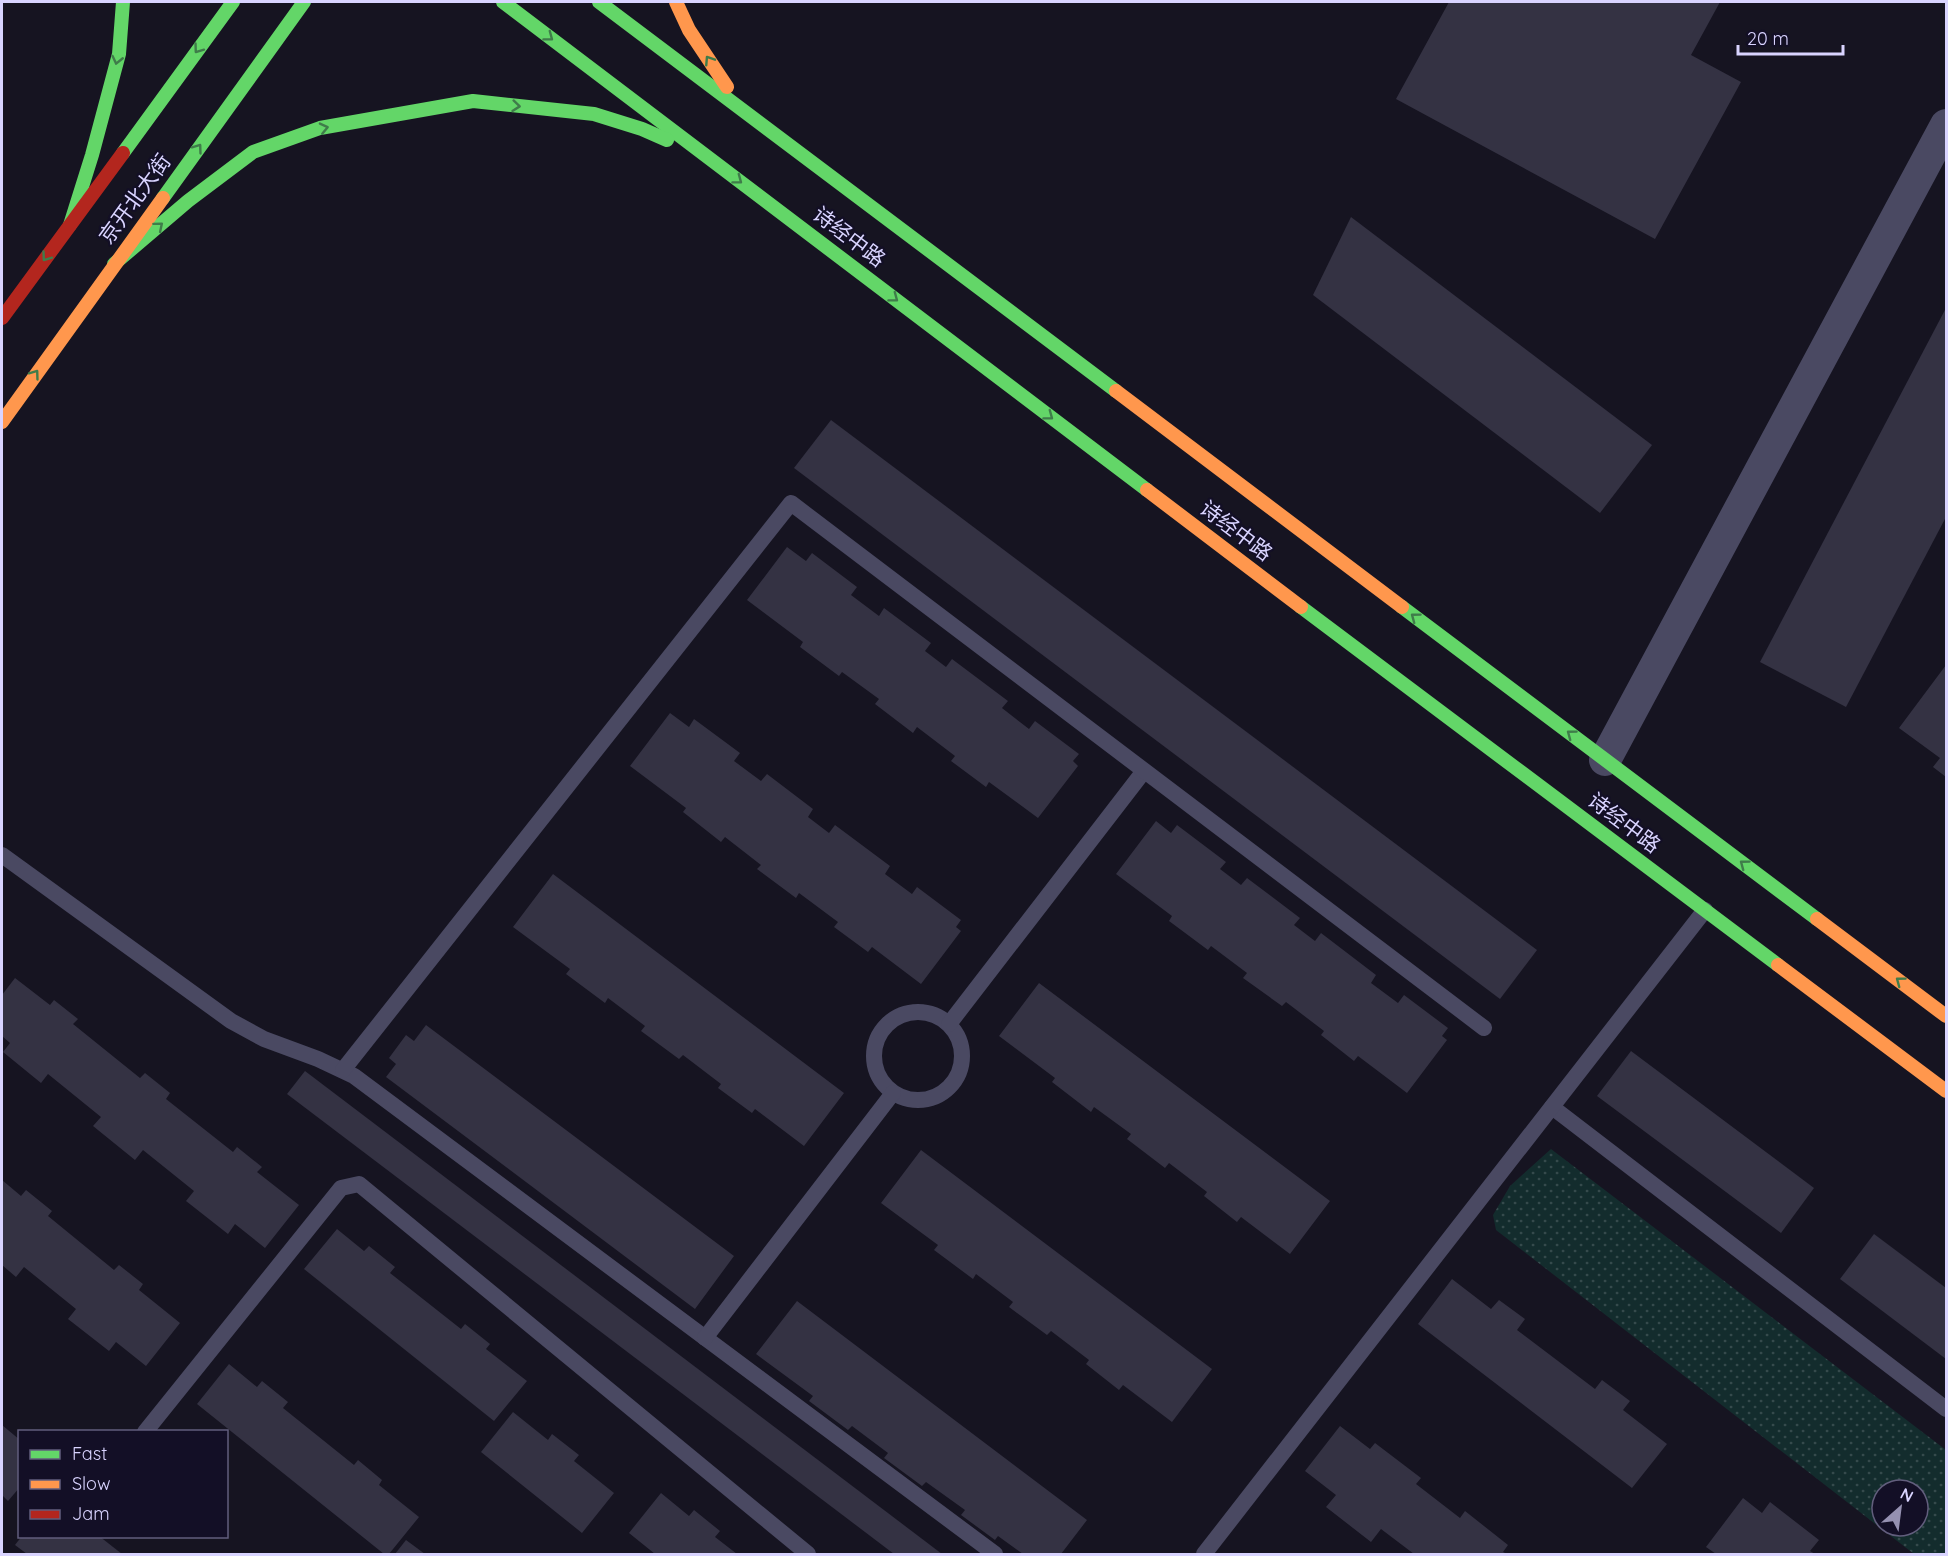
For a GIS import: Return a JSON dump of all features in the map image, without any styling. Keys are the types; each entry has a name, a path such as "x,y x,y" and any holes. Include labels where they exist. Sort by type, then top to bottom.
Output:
{"main road":[{"path":"70,225 92,155 119,54 123,2"},
{"name":"京开北大街","path":"2,318 233,2"},
{"name":"京开北大街","path":"2,422 304,2"},
{"name":"诗经中路","path":"503,2 1388,673 1947,1091"},
{"name":"诗经中路","path":"599,2 1947,1016"},
{"path":"676,2 689,30 741,108"},
{"path":"114,264 188,201 253,152 320,128 473,101 594,114 642,129 710,158"}],"street":[{"path":"1605,759 1947,125"}],"lane":[{"path":"343,1070 791,503 1484,1028"},
{"path":"949,1024 1144,771"},
{"path":"2,855 231,1021 264,1039 354,1076 995,1554"},
{"path":"1204,1554 1705,910"},
{"path":"916,1012 934,1015 949,1024 959,1040 962,1057 959,1072 951,1085 940,1095 926,1100 910,1100 893,1093 880,1079 873,1062 875,1043 884,1026 899,1016 916,1012"},
{"path":"705,1338 893,1093"},
{"path":"1552,1107 1947,1409"},
{"path":"146,1430 341,1188 359,1184 808,1554"}],"green space":[{"path":"1551,1149 1946,1450 1946,1554 1914,1554 1893,1538 1930,1538 1930,1478 1870,1478 1870,1520 1496,1230 1493,1215 1510,1186"}],"building":[{"path":"1449,2 1720,2 1691,55 1741,82 1655,239 1396,99"},
{"path":"1351,217 1652,445 1600,513 1313,295"},
{"path":"1946,308 1946,517 1846,707 1760,662"},
{"path":"831,420 1537,950 1500,999 794,468"},
{"path":"787,547 806,561 812,553 857,587 851,595 879,616 884,608 931,643 925,651 946,667 952,659 1008,701 1002,708 1029,729 1035,721 1079,754 1073,761 1078,766 1038,818 989,782 986,787 951,761 955,756 917,727 913,733 875,704 879,699 842,672 839,676 800,647 803,642 747,600"},
{"path":"1946,665 1946,777 1933,767 1940,758 1899,728"},
{"path":"670,713 689,727 694,719 740,753 734,761 761,781 767,774 813,809 808,817 829,833 835,825 890,866 885,874 912,894 917,887 961,920 956,927 961,931 921,984 872,947 868,952 834,927 838,922 799,893 796,898 757,869 761,865 725,837 721,842 683,812 686,808 630,766"},
{"path":"1156,821 1171,833 1177,825 1226,862 1220,869 1241,885 1247,878 1300,918 1294,925 1315,941 1321,933 1376,975 1371,983 1398,1003 1404,995 1448,1028 1442,1036 1447,1040 1407,1093 1358,1056 1354,1061 1321,1035 1324,1031 1286,1002 1282,1006 1243,978 1247,973 1211,946 1208,950 1169,921 1172,916 1116,874"},
{"path":"553,874 844,1093 804,1146 755,1109 752,1113 718,1088 721,1084 683,1055 679,1059 641,1031 645,1026 608,998 605,1003 566,974 570,969 513,927"},
{"path":"15,978 50,1005 54,1000 78,1019 73,1024 140,1078 145,1073 170,1093 166,1099 233,1152 237,1147 262,1167 257,1172 299,1205 265,1248 235,1224 228,1234 186,1201 194,1191 143,1150 135,1160 93,1126 101,1117 48,1074 41,1083 3,1052 10,1043 2,1036 2,995"},
{"path":"1039,983 1330,1201 1290,1254 1241,1217 1237,1222 1204,1196 1207,1192 1169,1163 1165,1168 1127,1139 1131,1134 1094,1107 1091,1112 1052,1082 1055,1078 999,1036"},
{"path":"426,1025 734,1256 695,1309 386,1077 396,1064 389,1058 406,1035 414,1041"},
{"path":"1631,1051 1814,1188 1781,1233 1597,1096"},
{"path":"305,1071 942,1554 894,1554 287,1094"},
{"path":"921,1150 1212,1369 1172,1422 1123,1385 1119,1390 1086,1364 1089,1360 1051,1331 1047,1335 1009,1307 1013,1302 976,1274 973,1279 934,1250 938,1245 881,1203"},
{"path":"2,1180 21,1196 26,1190 52,1211 48,1216 114,1270 119,1265 143,1284 139,1290 180,1323 146,1366 116,1342 109,1351 68,1319 76,1309 24,1267 16,1277 2,1265"},
{"path":"337,1229 364,1251 369,1246 395,1267 390,1273 461,1329 465,1324 490,1344 486,1349 527,1381 494,1421 304,1269"},
{"path":"1874,1234 1946,1288 1946,1359 1840,1279"},
{"path":"1452,1279 1491,1309 1499,1300 1525,1319 1517,1330 1595,1389 1602,1380 1630,1401 1623,1410 1667,1444 1632,1488 1418,1324"},
{"path":"797,1301 1087,1520 1061,1554 1023,1554 998,1536 995,1540 961,1515 965,1510 926,1482 922,1486 884,1458 888,1453 852,1426 848,1430 809,1401 813,1396 756,1354"},
{"path":"229,1364 257,1387 262,1381 288,1402 283,1408 354,1465 358,1460 382,1480 379,1485 419,1517 389,1554 384,1554 197,1404"},
{"path":"513,1412 548,1440 552,1434 579,1455 574,1461 614,1493 582,1533 481,1452"},
{"path":"2,1425 18,1438 18,1489 8,1501 2,1495"},
{"path":"1340,1426 1370,1449 1375,1443 1421,1478 1416,1484 1460,1518 1465,1511 1508,1545 1503,1552 1507,1554 1414,1554 1381,1529 1371,1542 1326,1507 1336,1495 1305,1471"},
{"path":"661,1493 689,1516 694,1510 720,1531 715,1537 737,1554 655,1554 629,1533"},
{"path":"1743,1498 1762,1513 1770,1502 1819,1540 1810,1551 1815,1554 1716,1554 1706,1547"},
{"path":"20,1538 102,1538 122,1554 27,1554 15,1545"},
{"path":"406,1540 425,1554 395,1554"}],"traffic: fast":[{"path":"70,225 92,155 119,54 123,2"},
{"path":"123,153 233,2"},
{"path":"163,198 304,2"},
{"path":"503,2 1147,490"},
{"path":"599,2 1116,391"},
{"path":"114,264 188,201 253,152 320,128 473,101 594,114 642,129 667,140"},
{"path":"1301,607 1778,965"},
{"path":"1402,607 1817,919"}],"traffic: slow":[{"path":"676,2 689,30 727,87"},
{"path":"2,422 163,198"},
{"path":"1116,391 1402,607"},
{"path":"1147,490 1301,607"},
{"path":"1817,919 1946,1016"},
{"path":"1778,965 1946,1091"}],"traffic: jam":[{"path":"2,318 123,153"}]}
